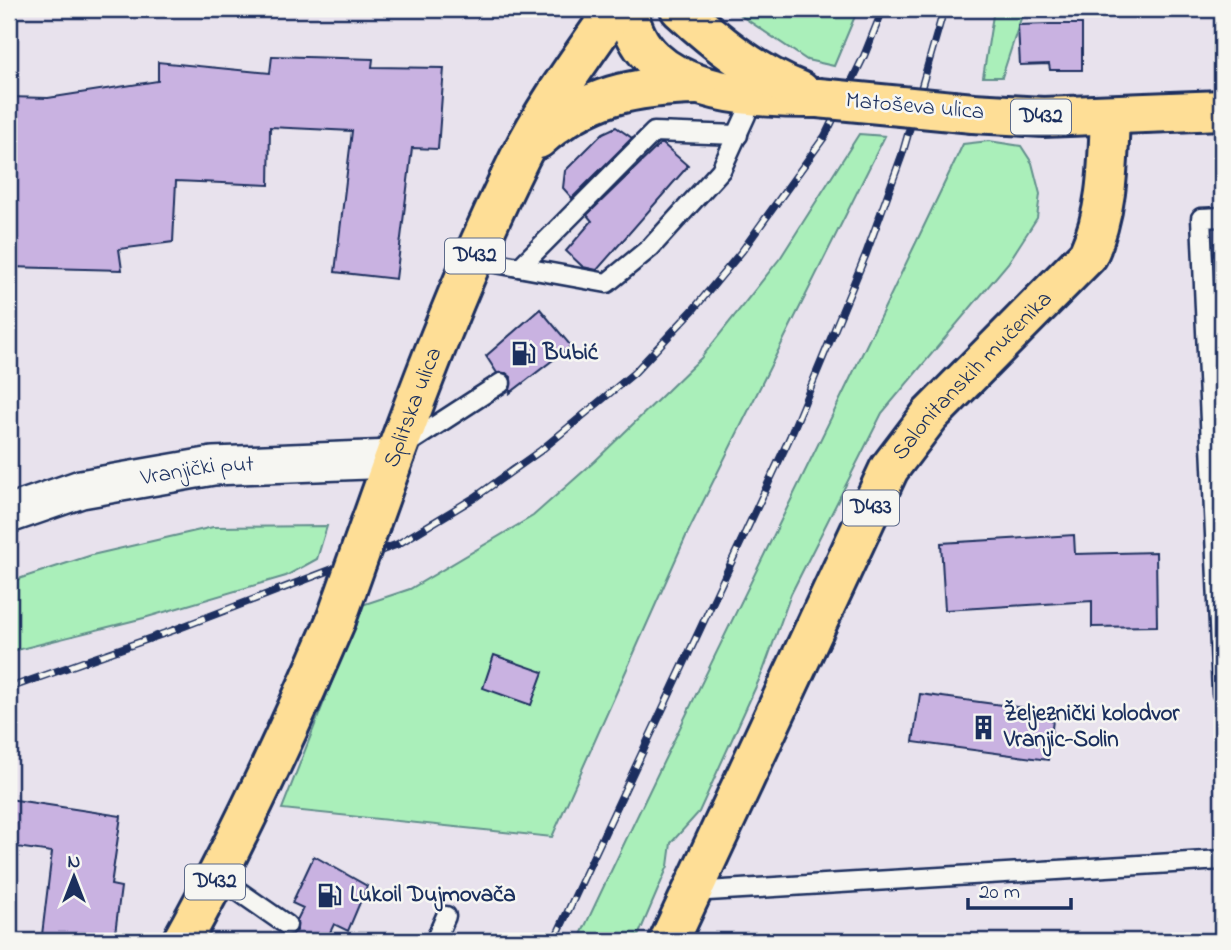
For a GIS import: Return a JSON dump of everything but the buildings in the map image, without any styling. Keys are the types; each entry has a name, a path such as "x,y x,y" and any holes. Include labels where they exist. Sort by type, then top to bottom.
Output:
{"main road":[{"name":"Splitska ulica","path":"218,877 285,739 337,620 394,455 474,259 521,155 570,74 615,9"},
{"name":"Matoševa ulica","path":"628,9 639,43 651,58 673,74 701,85 775,98 818,98 1043,117 1222,110"},
{"name":"Matoševa ulica","path":"680,9 705,32 753,68 782,84 818,98"},
{"path":"521,155 559,120 595,101 626,92 666,86 701,85"},
{"name":"Salonitanskih mučenika","path":"669,941 889,469 930,415 1088,255 1098,234 1106,189 1110,116"},
{"name":"D432","path":"182,941 218,877"}],"street":[{"name":"Vranjički put","path":"9,514 81,489 214,466 394,455"}],"lane":[{"path":"474,259 607,283 651,247 721,170 746,115"},
{"path":"520,267 654,132 738,135"},
{"path":"1222,217 1201,218 1222,693"},
{"path":"394,455 501,383"},
{"path":"691,892 1222,860"},
{"path":"218,877 287,925"},
{"path":"435,941 446,916"}],"green space":[{"path":"731,9 858,9 834,66 807,60"},
{"path":"994,9 1024,9 1002,77 983,77"},
{"path":"859,134 885,136 687,534 552,837 282,809 362,605 410,589 533,516 595,461 701,358 781,257"},
{"path":"989,141 1021,146 1032,163 1040,194 1037,218 1008,263 882,413 791,594 763,671 699,812 671,843 668,866 636,941 578,941 963,144"},
{"path":"327,526 317,559 286,576 144,618 9,652 9,582 92,555 213,527"}],"railway":[{"path":"9,688 174,630 398,544 474,498 540,451 634,373 693,310 742,251 825,136 864,56 883,9"},
{"path":"554,941 790,437 866,254 902,155 944,9"}],"place":[{"name":"Bubić","path":"523,353"},
{"name":"Željeznički kolodvor Vranjic-Solin","path":"984,727"},
{"name":"Lukoil Dujmovača","path":"330,895"}]}
